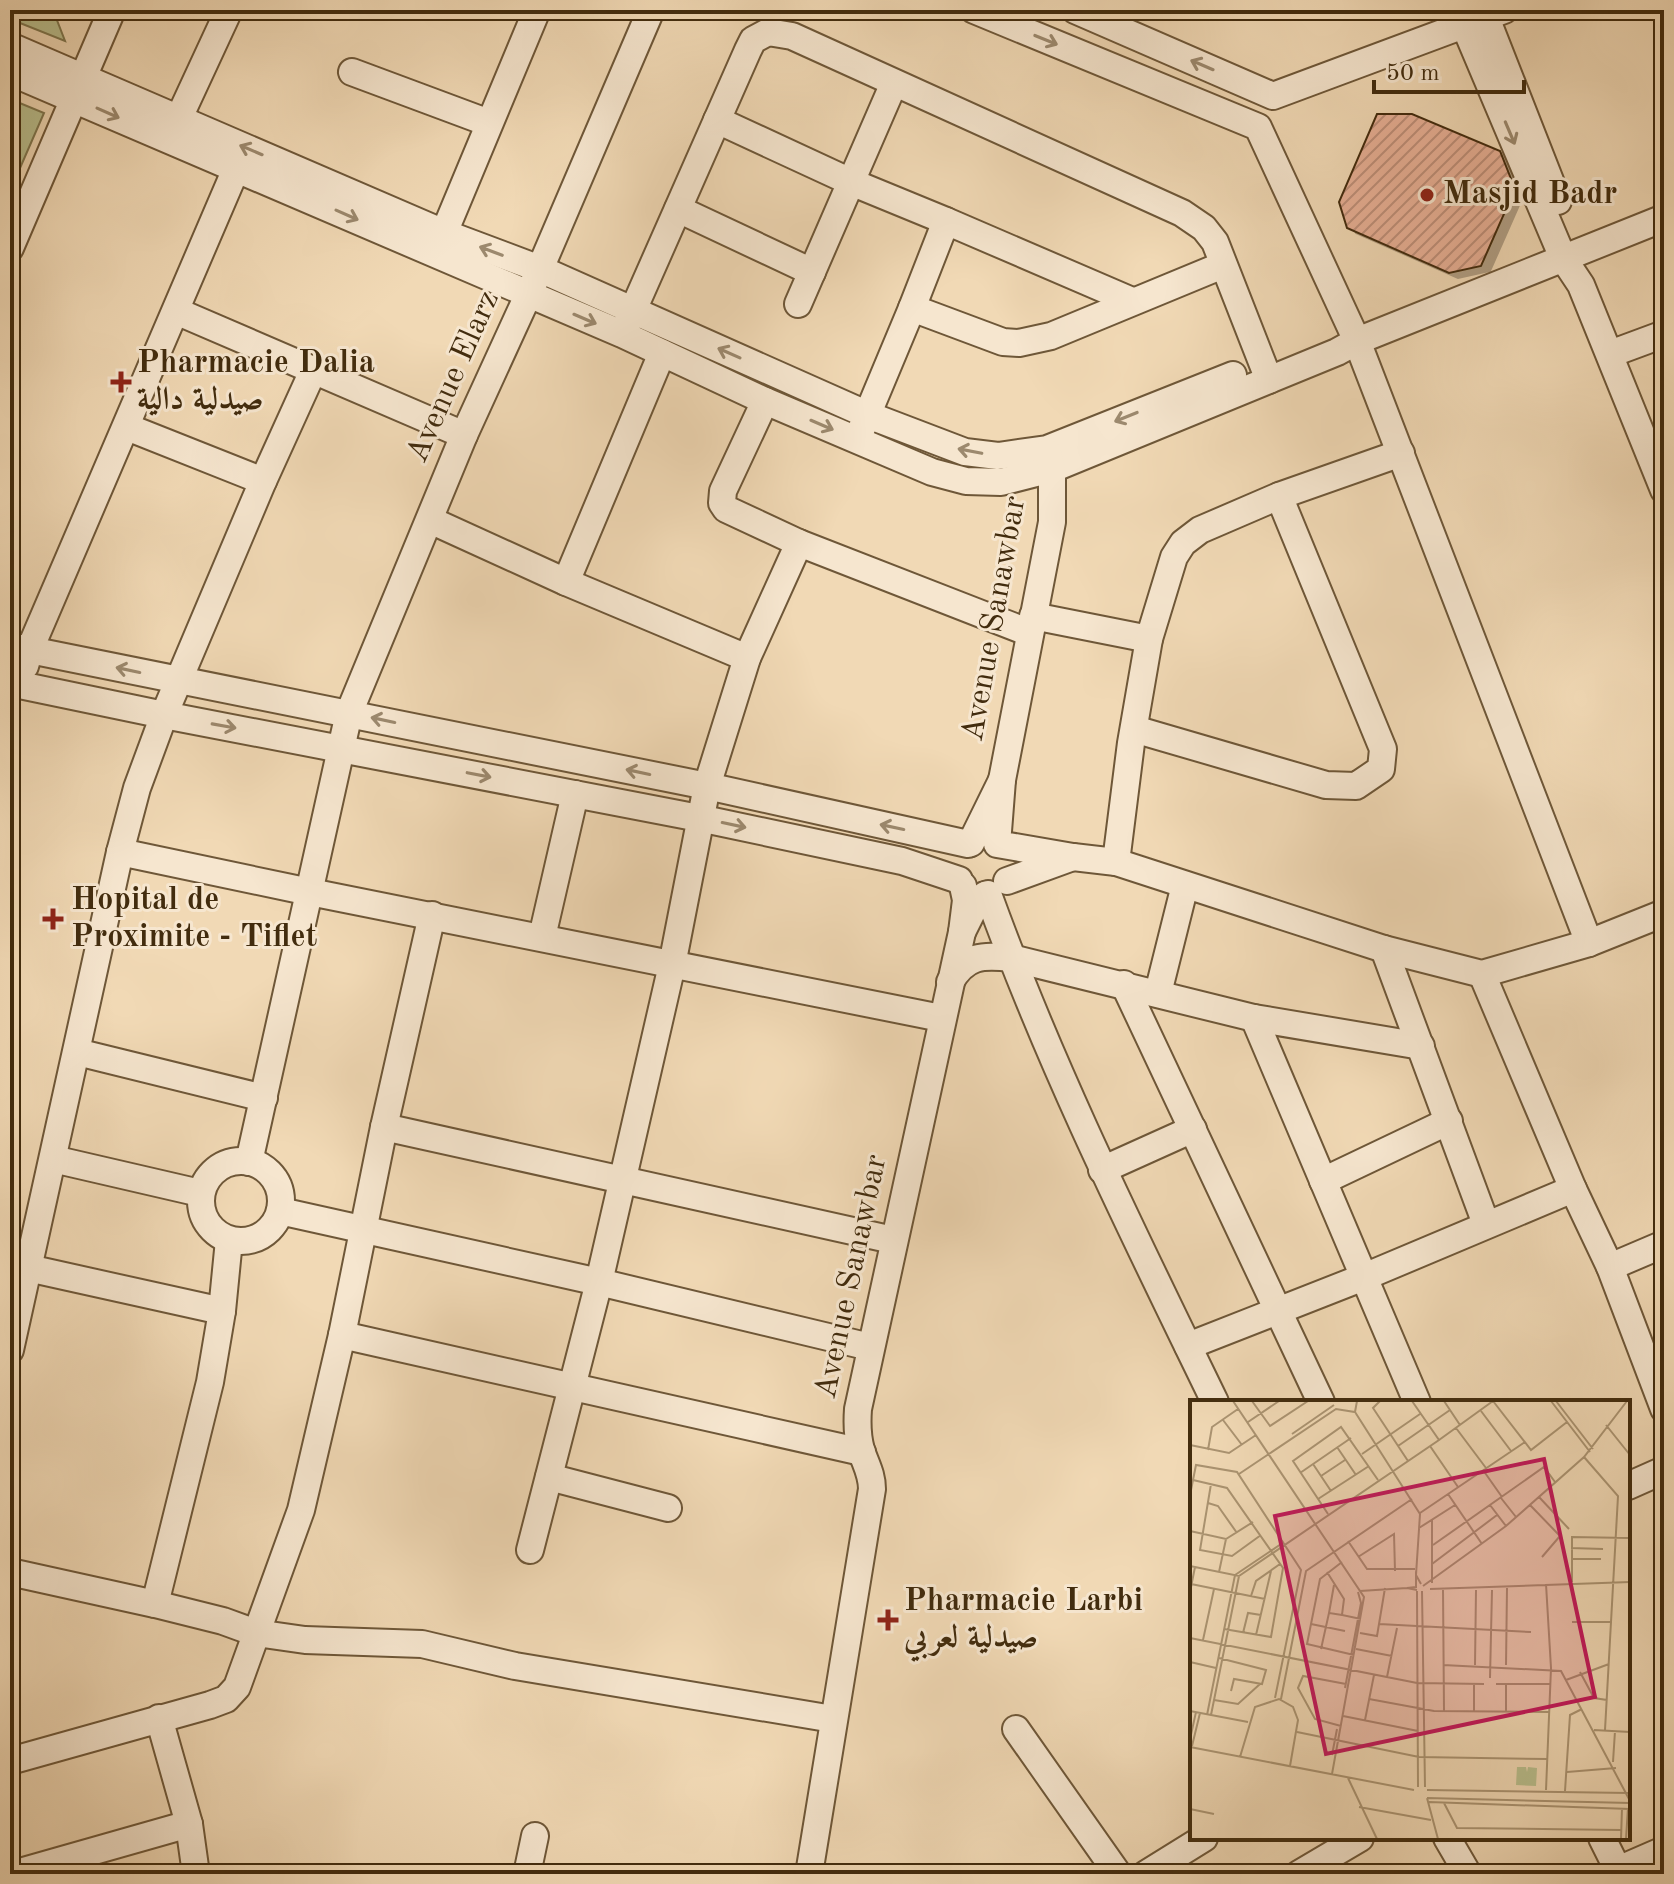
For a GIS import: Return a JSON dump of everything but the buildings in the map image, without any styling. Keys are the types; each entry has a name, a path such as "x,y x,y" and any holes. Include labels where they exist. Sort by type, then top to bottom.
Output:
{"street":[{"path":"10,248 112,10"},
{"path":"173,129 229,10"},
{"path":"444,233 537,10"},
{"name":"Avenue Elarz","path":"249,1162 349,713 464,435 540,269 651,10"},
{"path":"974,10 1258,127 1357,341 1589,943"},
{"path":"1075,10 1273,96"},
{"path":"1258,127 1273,96 1479,15 1581,285 1664,490"},
{"path":"628,322 748,50 753,40 768,32 792,36 1182,213 1215,242 1265,372"},
{"path":"10,46 79,87 320,192 527,295 628,322 965,452 1050,459"},
{"path":"10,72 79,87"},
{"path":"352,72 489,123"},
{"path":"798,304 894,83"},
{"path":"717,120 851,182 1132,301"},
{"path":"173,129 236,169 320,192 540,269 628,322 662,353 932,472 966,481 1001,482 1265,372 1337,352 1357,341 1664,218"},
{"path":"236,169 127,427 20,648 15,684 699,818 902,861 980,887 1073,857"},
{"path":"678,209 812,272"},
{"path":"857,439 946,221"},
{"path":"912,308 1003,342 1019,343 1051,336 1223,265"},
{"path":"176,311 464,435"},
{"path":"1610,354 1664,334"},
{"path":"566,582 662,353"},
{"path":"10,1350 120,852 137,788 164,715 313,371"},
{"path":"765,401 723,491 722,503 732,513 799,543 1031,625 1149,639"},
{"path":"127,427 263,481"},
{"path":"1116,862 1149,639 1174,557 1183,543 1200,530 1279,496 1401,453"},
{"name":"Avenue Sanawbar","path":"979,843 1002,780 1052,522 1050,459"},
{"path":"1134,729 1326,785 1356,786 1381,769 1383,749 1279,496"},
{"path":"430,520 566,582 747,658"},
{"path":"530,1550 599,1282 672,965 707,786 747,658 799,543"},
{"path":"20,648 979,843 1116,862 1384,949 1482,974 1589,943 1664,913"},
{"path":"542,937 575,794"},
{"path":"979,843 958,856 956,864 980,887 1102,1170 1214,1400"},
{"path":"979,843 1008,856 1010,863 980,887"},
{"path":"120,852 941,1018"},
{"path":"1158,993 1185,885"},
{"name":"Avenue Sanawbar","path":"809,1874 872,1489 872,1473 862,1452 857,1428 858,1409 962,932 966,900 980,887"},
{"path":"10,1761 226,1699 237,1687 301,1510 342,1335 384,1127 432,915"},
{"path":"1384,949 1486,1224"},
{"path":"950,982 959,967 975,958 1011,958 1254,1018 1421,1046"},
{"path":"1482,974 1573,1189 1610,1267 1664,1409"},
{"path":"1124,984 1320,1400"},
{"path":"1254,1018 1416,1400"},
{"path":"77,1052 264,1098"},
{"path":"1323,1181 1449,1121"},
{"path":"384,1127 893,1240"},
{"path":"1102,1170 1193,1129"},
{"path":"53,1159 200,1193"},
{"path":"235,1161 249,1162 271,1174 278,1185 280,1211 267,1232 255,1239 243,1242 229,1240 207,1224 200,1193 211,1174 222,1165 235,1161"},
{"path":"1188,1346 1364,1277 1573,1189"},
{"path":"280,1211 599,1282 870,1347"},
{"path":"155,1604 210,1382 222,1311 229,1240"},
{"path":"1610,1267 1664,1244"},
{"path":"28,1268 222,1311"},
{"path":"342,1335 862,1452"},
{"path":"1630,1485 1664,1470"},
{"path":"549,1477 668,1508"},
{"path":"10,1572 155,1604 223,1621 256,1633 305,1640 422,1644 529,1668 833,1719"},
{"path":"159,1718 189,1824 196,1874"},
{"path":"1016,1729 1118,1874"},
{"path":"13,1874 189,1824"},
{"path":"527,1874 535,1836"},
{"path":"1146,1874 1201,1840"},
{"path":"1299,1874 1357,1840"},
{"path":"1454,1840 1468,1874"},
{"path":"1603,1840 1615,1872 1664,1850"}],"green space":[{"path":"10,10 53,10 65,41 10,19"},
{"path":"10,99 44,113 10,191"}],"place":[{"name":"Masjid Badr","path":"1427,195"},
{"name":"Pharmacie Dalia صيدلية دالية","path":"121,382"},
{"name":"Hopital de Proximite - Tiflet","path":"53,919"},
{"name":"Pharmacie Larbi صيدلية لعربي","path":"888,1620"}]}
